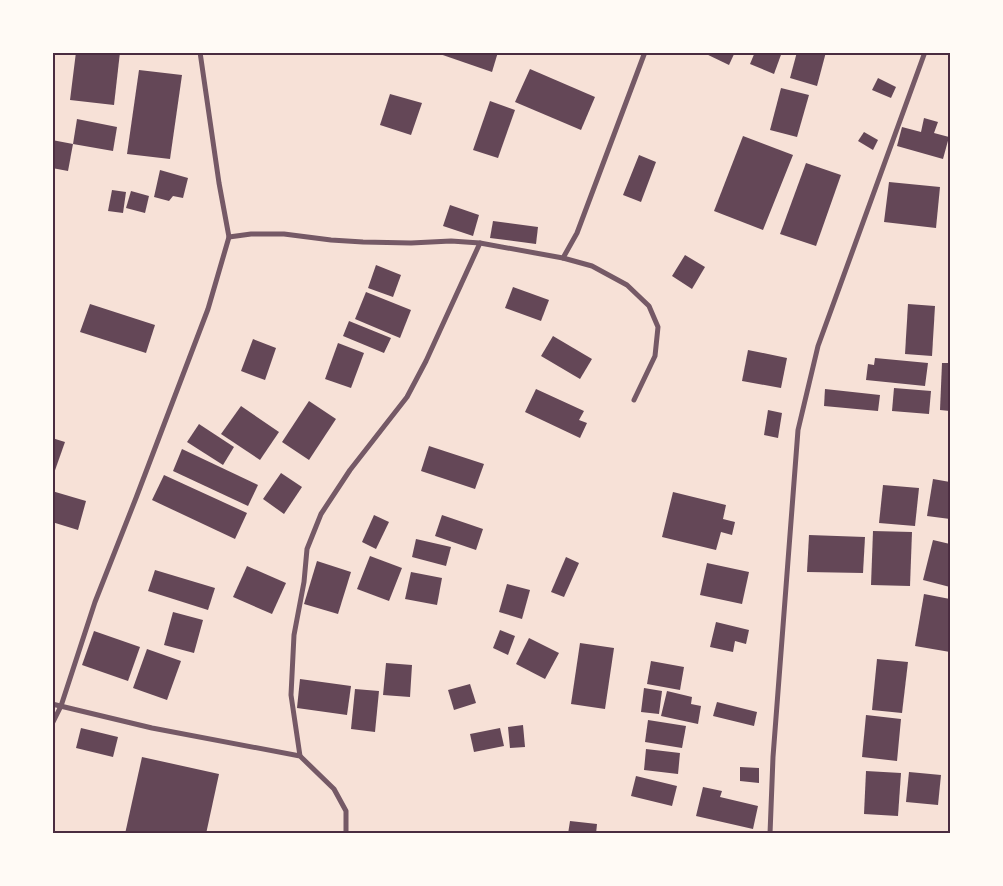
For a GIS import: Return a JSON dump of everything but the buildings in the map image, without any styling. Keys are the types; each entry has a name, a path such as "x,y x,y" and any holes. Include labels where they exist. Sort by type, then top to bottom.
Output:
{"street":[{"path":"52,724 61,706 95,602 208,309 229,237 219,183 200,52"},
{"path":"563,258 577,233 645,52"},
{"path":"770,834 773,757 798,430 818,346 925,52"},
{"path":"229,237 251,234 284,234 363,242 411,243 451,240 480,243 563,258 592,266 627,285 649,306 658,327 655,356 634,400"},
{"path":"300,756 291,695 294,635 304,582 307,550 321,514 350,470 407,397 426,361 480,243"},
{"path":"52,704 152,728 300,756 334,789 346,811 346,834"}]}
